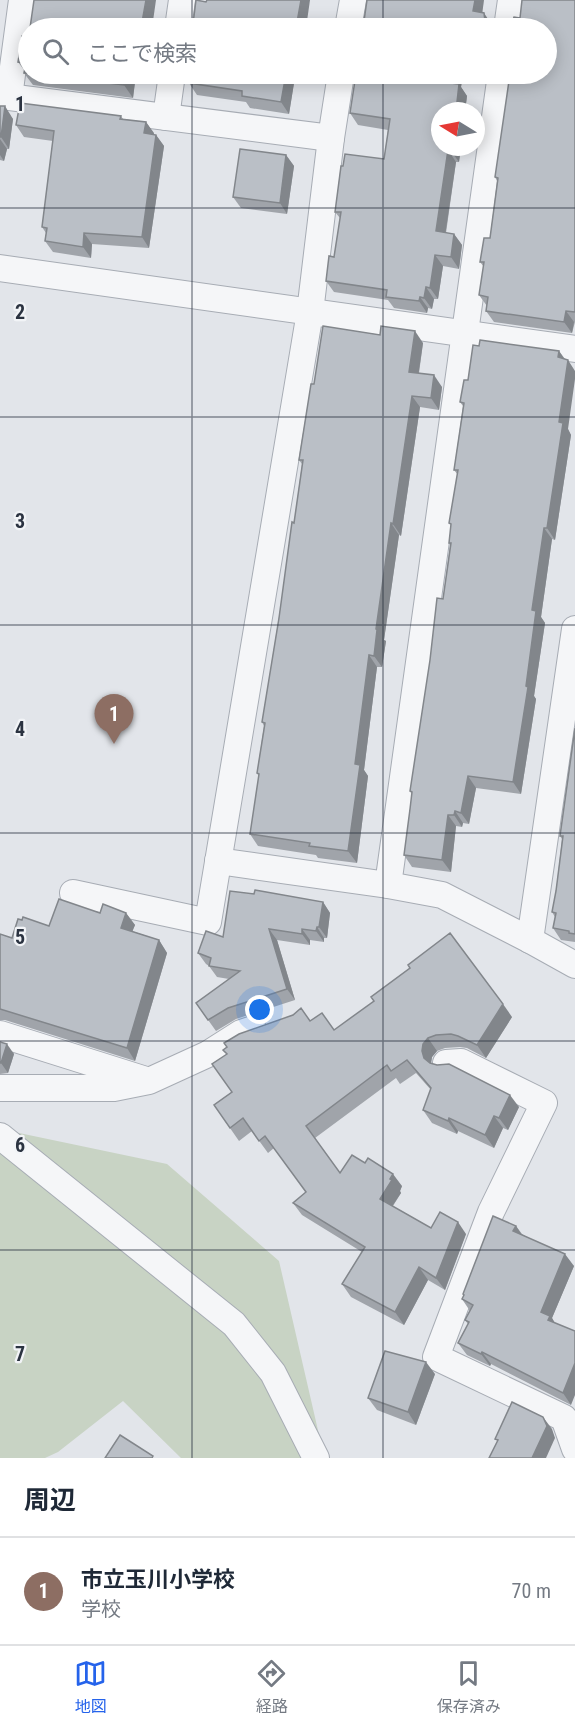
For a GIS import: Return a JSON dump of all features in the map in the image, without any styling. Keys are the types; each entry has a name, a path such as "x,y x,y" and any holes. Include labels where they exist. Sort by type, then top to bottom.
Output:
{"street":[{"path":"19,18 22,0"},
{"path":"179,18 182,0"},
{"path":"350,18 353,0"},
{"path":"508,18 511,0"},
{"path":"18,23 5,96 331,138"},
{"path":"166,117 171,84"},
{"path":"73,893 208,922 310,312 339,84"},
{"path":"388,885 500,84"},
{"path":"0,268 575,349"},
{"path":"530,940 575,629"},
{"path":"218,861 388,885 442,896 575,965"},
{"path":"0,1088 114,1088 149,1081 208,1054 241,1033 275,1022"},
{"path":"0,1034 149,1081"},
{"path":"446,1063 461,1062 544,1103 491,1212 436,1357 564,1418 575,1449"},
{"path":"0,1136 234,1324 273,1373 315,1458"}],"green space":[{"path":"0,1129 167,1164 279,1261 320,1439 330,1458 181,1458 123,1401 58,1452 45,1458 0,1458"}],"building":[{"path":"34,0 146,0 143,18 31,18"},
{"path":"196,0 206,2 207,0 301,0 298,18 194,18"},
{"path":"367,0 475,0 473,11 484,13 485,18 364,18"},
{"path":"522,0 575,0 575,312 566,311 564,322 486,311 488,297 479,295 484,262 480,262 484,238 490,238 498,178 495,177 509,84 557,84 557,18 520,18"},
{"path":"196,84 284,84 281,102 242,96 242,91"},
{"path":"354,84 459,84 457,102 431,102 431,156 447,156 436,231 454,234 451,257 435,255 430,288 426,287 424,298 420,297 419,301 386,297 387,290 326,281 329,256 334,257 341,212 335,212 341,166 343,166 345,154 384,159 390,119 350,113"},
{"path":"20,103 121,116 120,119 146,122 144,133 156,135 142,237 84,233 83,247 45,241 47,228 42,227 54,131 16,125"},
{"path":"0,106 5,106 1,137 0,137"},
{"path":"240,149 286,155 280,203 233,197"},
{"path":"323,326 380,335 381,326 415,331 409,372 434,375 431,398 412,396 393,524 391,523 374,656 369,655 355,764 360,765 348,851 250,834 265,723 262,722 303,460 299,460"},
{"path":"480,340 559,351 558,357 568,360 559,422 563,423 532,610 536,611 526,686 528,687 513,782 468,776 461,813 455,811 454,815 448,815 442,860 404,855 412,792 410,791 437,598 443,599 451,543 449,543 451,524 449,523 458,470 454,470 464,403 460,402 464,380 468,380 473,345 479,346"},
{"path":"575,728 575,934 553,928 556,913 552,912"},
{"path":"255,890 323,902 319,927 316,931 302,929 302,934 269,929 287,989 228,1008 208,1020 196,1003 240,971 209,966 211,958 198,953 206,931 223,937 230,891 254,894"},
{"path":"59,899 100,913 103,904 126,913 121,928 159,940 127,1048 0,1009 0,934 12,938 18,919 22,920 23,917 49,926"},
{"path":"450,933 503,1004 477,1045 451,1034 436,1035 428,1038 423,1044 422,1051 424,1058 430,1063 449,1064 510,1095 499,1118 494,1116 485,1135 449,1118 448,1121 423,1110 431,1088 407,1060 391,1071 387,1065 306,1126 340,1173 352,1155 365,1163 368,1158 393,1174 390,1179 392,1180 380,1199 431,1228 440,1212 458,1222 436,1278 419,1267 395,1312 342,1284 365,1247 293,1203 306,1192 265,1136 259,1141 243,1118 230,1128 214,1105 232,1092 212,1064 227,1054 223,1050 227,1047 224,1043 239,1034 293,1015 301,1008 310,1021 322,1013 334,1030 374,1001 371,997 410,968 408,965"},
{"path":"0,1042 7,1044 1,1063 0,1063"},
{"path":"493,1216 516,1226 513,1231 565,1254 541,1312 550,1316 548,1320 575,1331 575,1363 563,1393 482,1352 481,1354 458,1343 469,1322 465,1320 473,1305 462,1299 463,1294"},
{"path":"385,1351 426,1362 408,1412 368,1398"},
{"path":"512,1402 543,1417 547,1426 532,1458 489,1458 498,1440 495,1439"},
{"path":"120,1435 153,1456 152,1458 105,1458"}],"place":[{"name":"市立玉川小学校","path":"114,744"}]}
